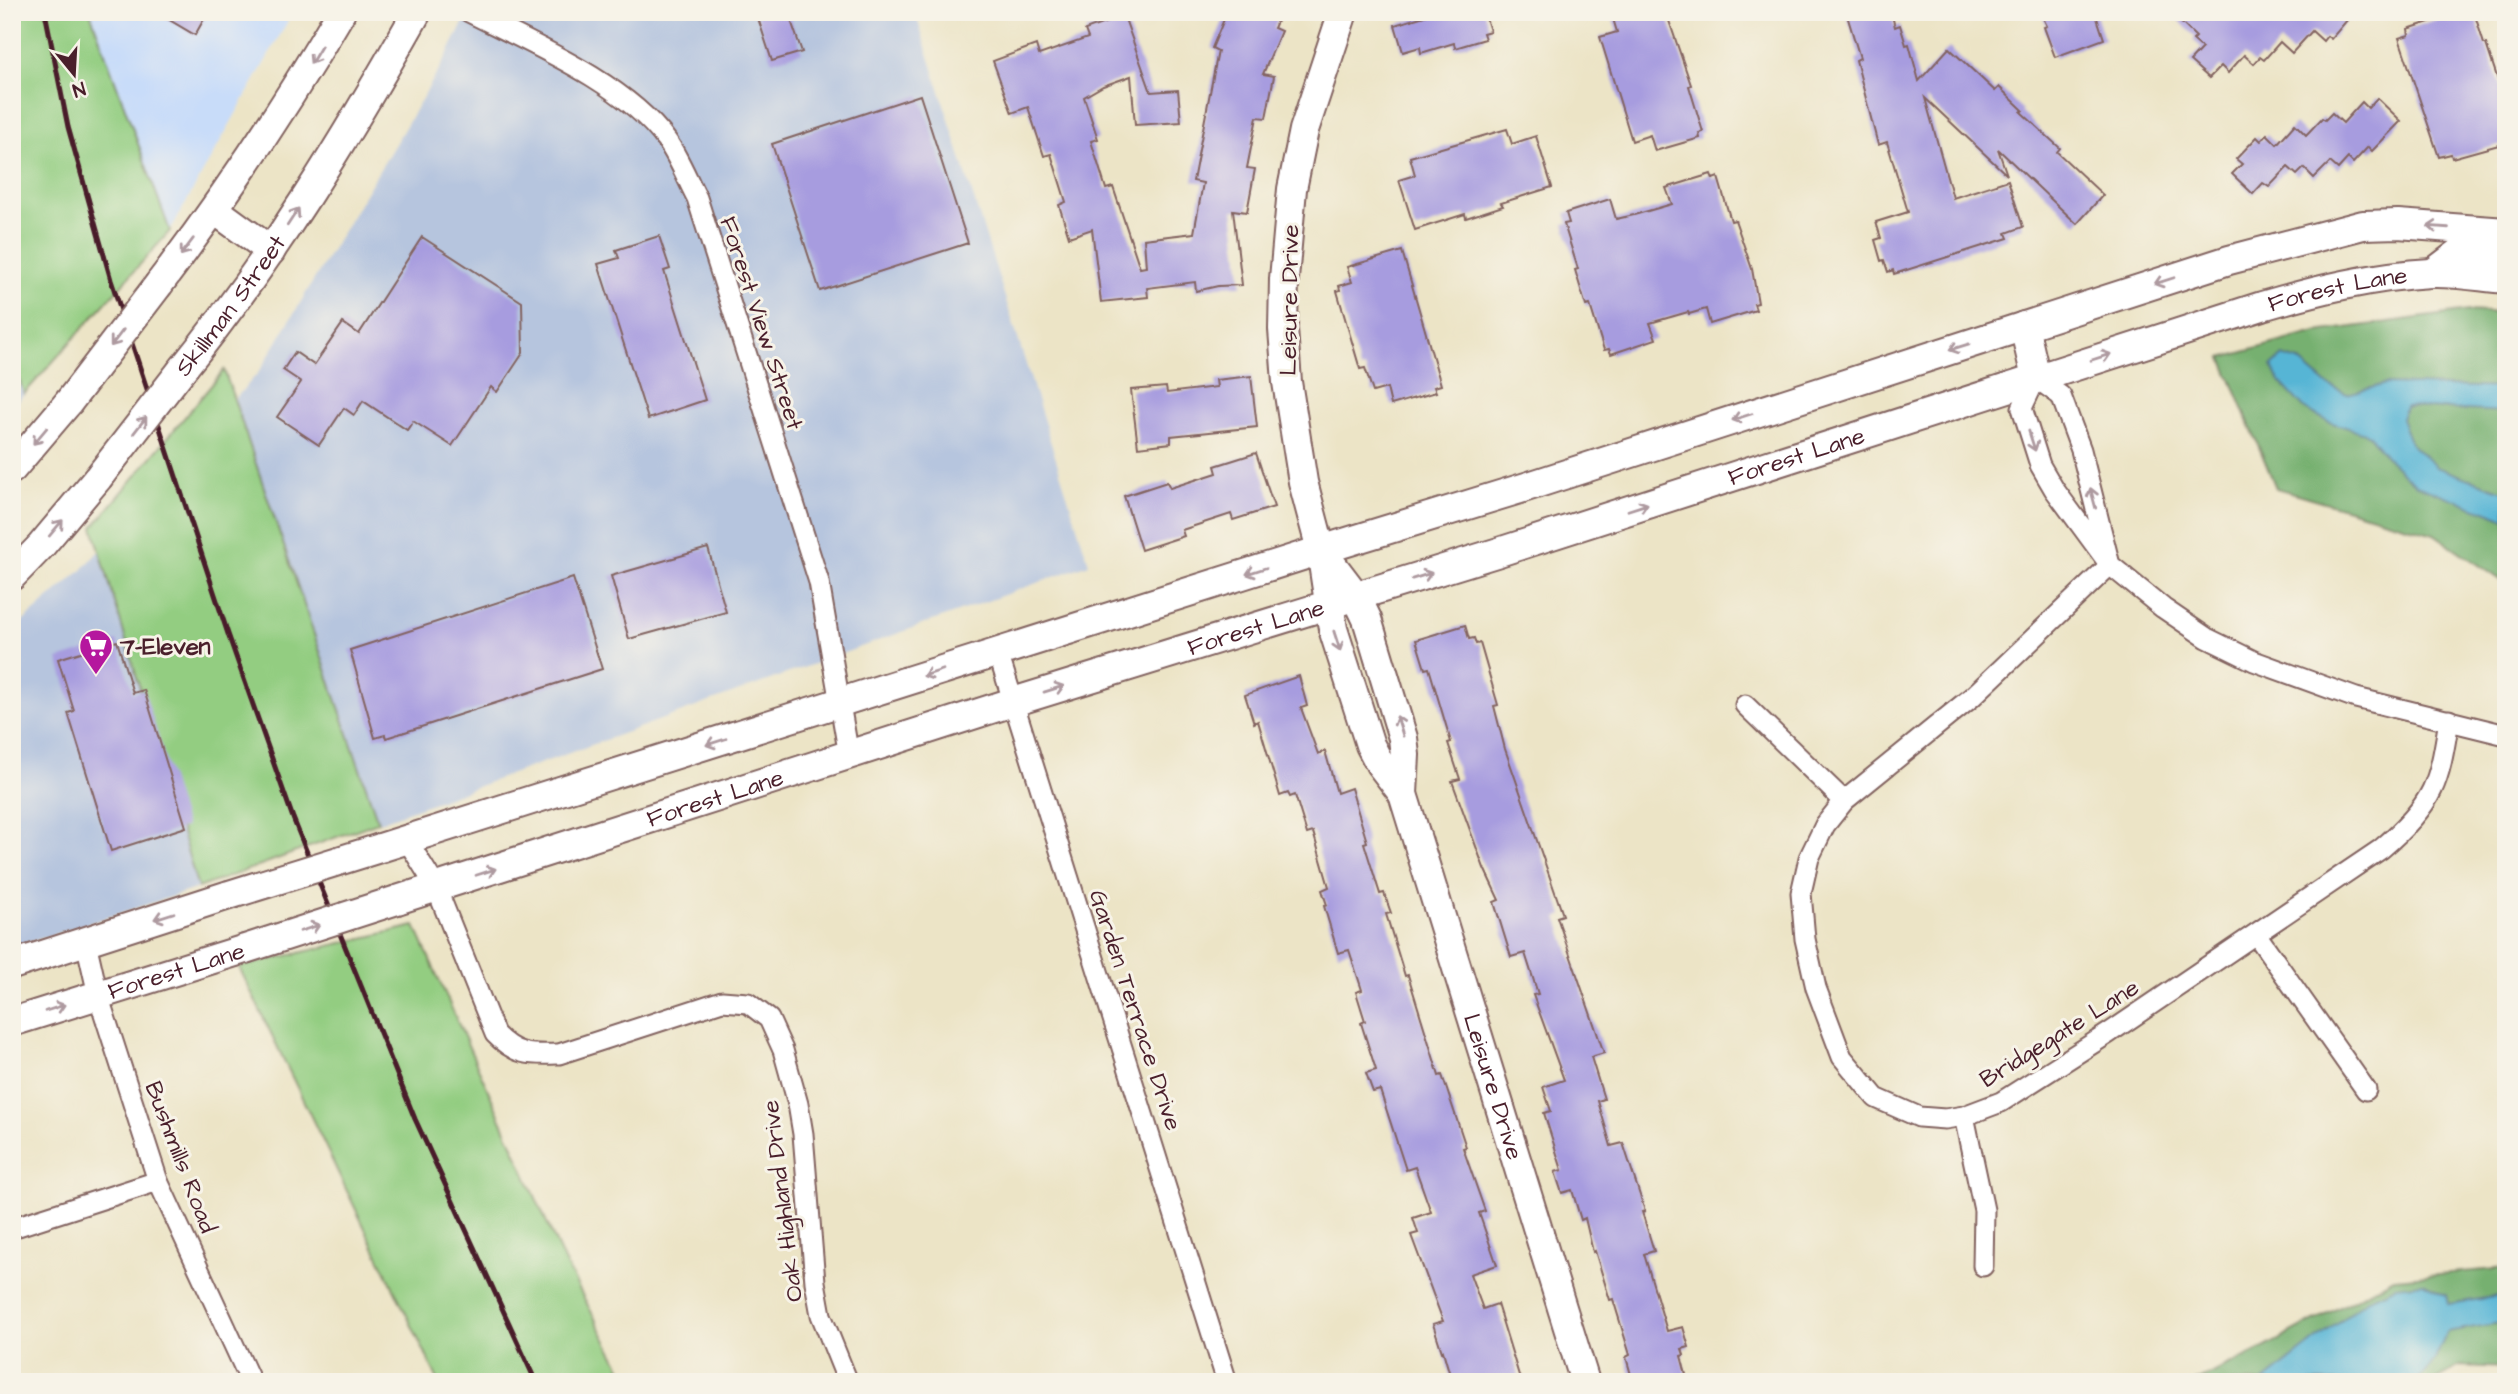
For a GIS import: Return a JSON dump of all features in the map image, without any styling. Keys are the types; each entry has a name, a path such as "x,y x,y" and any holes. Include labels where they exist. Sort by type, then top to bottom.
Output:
{"main road":[{"path":"12,469 68,403 215,210 304,75 341,12"},
{"name":"Skillman Street","path":"12,576 98,478 271,251 357,119 417,12"},
{"name":"Leisure Drive","path":"1343,12 1304,130 1292,189 1284,279 1283,329 1287,382 1303,482 1321,550 1333,629 1370,745 1380,765 1403,794"},
{"path":"215,210 271,251"},
{"path":"12,965 1524,488 2229,260 2362,225 2398,224 2506,232"},
{"path":"2434,273 2459,254 2506,257"},
{"name":"Forest Lane","path":"12,1022 1013,702 1499,552 2323,288 2384,277 2434,273 2506,279"},
{"path":"2024,326 2036,378"},
{"name":"Leisure Drive","path":"1321,550 1356,596 1367,619 1404,737 1403,794 1585,1382"}],"street":[{"name":"Forest View Street","path":"469,12 570,63 623,98 666,140 679,162 697,198 819,582 849,756"},
{"path":"2110,565 2081,450 2061,396 2036,378 2022,408 2040,465 2054,489 2110,565 2163,608 2196,630 2254,661 2356,698 2506,735"},
{"name":"Bridgegate Lane","path":"2110,565 1972,697 1844,801 1825,825 1809,858 1801,893 1805,939 1816,988 1842,1057 1876,1098 1919,1117 1945,1119 1964,1116 2001,1102 2256,934 2399,834 2432,791 2441,763 2449,720"},
{"name":"Garden Terrace Drive","path":"998,653 1227,1382"},
{"path":"1745,705 1844,801"},
{"name":"Oak Highland Drive","path":"394,844 436,887 495,1034 508,1048 533,1055 559,1054 722,1001 748,1003 769,1019 783,1050 798,1104 807,1165 815,1282 821,1315 848,1382"},
{"path":"2256,934 2366,1090"},
{"name":"Bushmills Road","path":"86,942 98,995 158,1181 251,1382"},
{"path":"1964,1116 1984,1210 1983,1266"},
{"path":"12,1228 158,1181"}],"shaded area":[{"path":"90,12 293,12 170,231 92,23"},
{"path":"469,12 915,12 1089,564 198,888 12,948 12,631 82,570 259,372 442,65"},
{"path":"12,356 24,394 12,408"}],"green space":[{"path":"12,12 90,12 170,231 24,394 12,356"},
{"path":"2468,311 2506,313 2506,587 2502,581 2434,534 2276,488 2222,358 2316,332"},
{"path":"224,370 378,822 198,888 93,527"},
{"path":"415,926 564,1261 629,1382 439,1382 239,967"},
{"path":"2506,1268 2506,1368 2460,1366 2432,1382 2194,1382 2394,1278"}],"water":[{"path":"2283,356 2299,361 2327,385 2347,394 2386,384 2506,388 2506,412 2405,407 2401,419 2411,444 2436,467 2506,492 2506,519 2416,485 2390,461 2368,434 2329,422 2305,409 2280,382 2272,366"},
{"path":"2423,1283 2446,1295 2448,1304 2506,1295 2506,1322 2447,1332 2434,1362 2417,1382 2263,1382 2369,1298 2396,1286"}],"building":[{"path":"156,12 208,12 195,35"},
{"path":"756,12 788,12 802,52 772,61"},
{"path":"1227,12 1281,12 1274,28 1281,31 1263,74 1274,76 1266,118 1257,117 1247,168 1255,169 1247,212 1233,210 1242,285 1218,286 1196,291 1195,282 1147,288 1148,297 1101,302 1092,229 1069,237 1059,205 1066,202 1051,154 1044,156 1028,107 1012,113 993,61 1036,45 1039,55 1088,38 1085,30 1124,16 1151,92 1178,90 1181,122 1135,125 1131,76 1103,86 1084,97 1098,139 1091,141 1106,189 1113,187 1140,268 1146,267 1144,239 1194,233 1203,183 1193,181 1218,51 1212,48"},
{"path":"1437,12 1484,12 1490,31 1483,33 1485,39 1455,48 1454,43 1421,53 1420,47 1403,52 1395,25"},
{"path":"1611,12 1666,12 1691,85 1689,86 1703,132 1699,133 1700,138 1655,151 1650,135 1632,141 1600,37 1617,32"},
{"path":"1846,12 1891,12 1895,27 1900,25 1906,45 1909,44 1919,81 1949,48 1995,91 1999,87 2023,110 2021,112 2060,148 2057,152 2103,195 2077,224 1998,149 2007,175 1925,98 1953,198 2008,180 2023,227 2006,233 2008,238 1894,274 1893,270 1888,272 1884,260 1881,261 1875,240 1881,238 1876,222 1908,212 1887,142 1878,145 1856,60 1860,58"},
{"path":"2040,12 2095,12 2104,39 2055,57 2044,27 2047,26"},
{"path":"2170,12 2354,12 2331,39 2327,36 2323,41 2312,31 2292,53 2280,42 2264,60 2260,57 2254,64 2244,55 2228,73 2221,66 2209,78 2190,61 2202,48 2193,40 2196,37"},
{"path":"2459,12 2474,12 2486,44 2506,104 2506,143 2452,158 2451,154 2439,157 2399,38 2409,35 2408,29"},
{"path":"920,95 968,243 820,291 772,144"},
{"path":"2377,98 2401,121 2372,151 2368,147 2353,163 2348,158 2338,169 2330,162 2314,178 2304,168 2297,175 2288,167 2269,187 2263,183 2253,194 2232,174 2242,164 2236,159 2257,137 2261,141 2267,134 2277,144 2295,124 2306,135 2322,118 2325,120 2332,113 2343,123 2362,102 2368,108"},
{"path":"1507,129 1512,144 1536,136 1552,187 1501,203 1503,206 1466,218 1465,214 1415,230 1399,180 1415,175 1410,157"},
{"path":"1711,174 1713,179 1718,177 1731,221 1735,220 1752,269 1758,303 1754,304 1756,310 1710,324 1706,309 1689,314 1688,312 1650,323 1656,339 1611,354 1609,349 1604,350 1590,305 1586,306 1575,270 1578,269 1564,224 1569,223 1566,213 1610,199 1616,219 1634,215 1672,204 1666,188"},
{"path":"659,236 670,269 664,271 705,400 648,419 598,264 619,258 616,250"},
{"path":"422,237 522,302 523,353 497,392 491,387 452,446 413,421 407,430 363,401 354,415 344,408 319,445 277,417 301,382 283,370 295,352 314,365 343,323 359,334"},
{"path":"1402,251 1441,385 1434,387 1436,392 1391,405 1387,388 1373,392 1365,368 1360,369 1337,291 1340,290 1339,286 1352,282 1347,267"},
{"path":"1251,376 1257,427 1171,436 1171,443 1138,447 1131,390 1166,387 1167,393 1217,387 1216,380"},
{"path":"1256,453 1274,507 1233,520 1231,514 1182,530 1184,536 1141,550 1124,496 1167,482 1170,488 1217,473 1215,466"},
{"path":"708,548 726,612 629,639 611,576"},
{"path":"573,578 602,669 386,738 385,735 375,738 350,650"},
{"path":"1465,625 1469,639 1474,638 1476,644 1480,643 1498,705 1494,706 1505,749 1563,915 1557,917 1604,1053 1591,1057 1604,1099 1598,1101 1611,1146 1623,1143 1645,1211 1642,1212 1654,1251 1644,1254 1667,1331 1683,1327 1689,1347 1682,1349 1684,1355 1681,1356 1688,1382 1633,1382 1626,1357 1630,1355 1613,1299 1610,1300 1595,1251 1593,1252 1585,1218 1581,1220 1572,1190 1562,1193 1555,1172 1562,1170 1544,1113 1551,1111 1543,1087 1564,1080 1533,995 1538,994 1525,953 1511,957 1494,902 1499,900 1484,868 1452,781 1460,779 1448,743 1451,742 1429,668 1425,669 1416,640"},
{"path":"117,641 133,693 144,690 186,827 111,851 68,713 74,711 58,659"},
{"path":"1299,676 1307,706 1301,708 1318,754 1325,751 1337,793 1351,788 1380,894 1384,893 1391,913 1386,914 1405,976 1408,975 1439,1076 1442,1075 1466,1147 1463,1148 1485,1211 1479,1213 1497,1265 1470,1274 1483,1309 1497,1304 1521,1382 1452,1382 1433,1324 1443,1321 1411,1235 1418,1233 1413,1218 1431,1212 1415,1167 1406,1170 1380,1090 1373,1092 1366,1073 1376,1070 1361,1023 1365,1021 1356,992 1362,990 1349,950 1338,953 1324,906 1327,905 1322,890 1329,887 1313,832 1307,834 1295,795 1290,797 1288,793 1280,796 1258,721 1254,723 1245,695"}],"railway":[{"path":"45,12 68,127 111,280 228,634 293,818 415,1119 536,1382"}],"place":[{"name":"7-Eleven","path":"96,676"}]}
